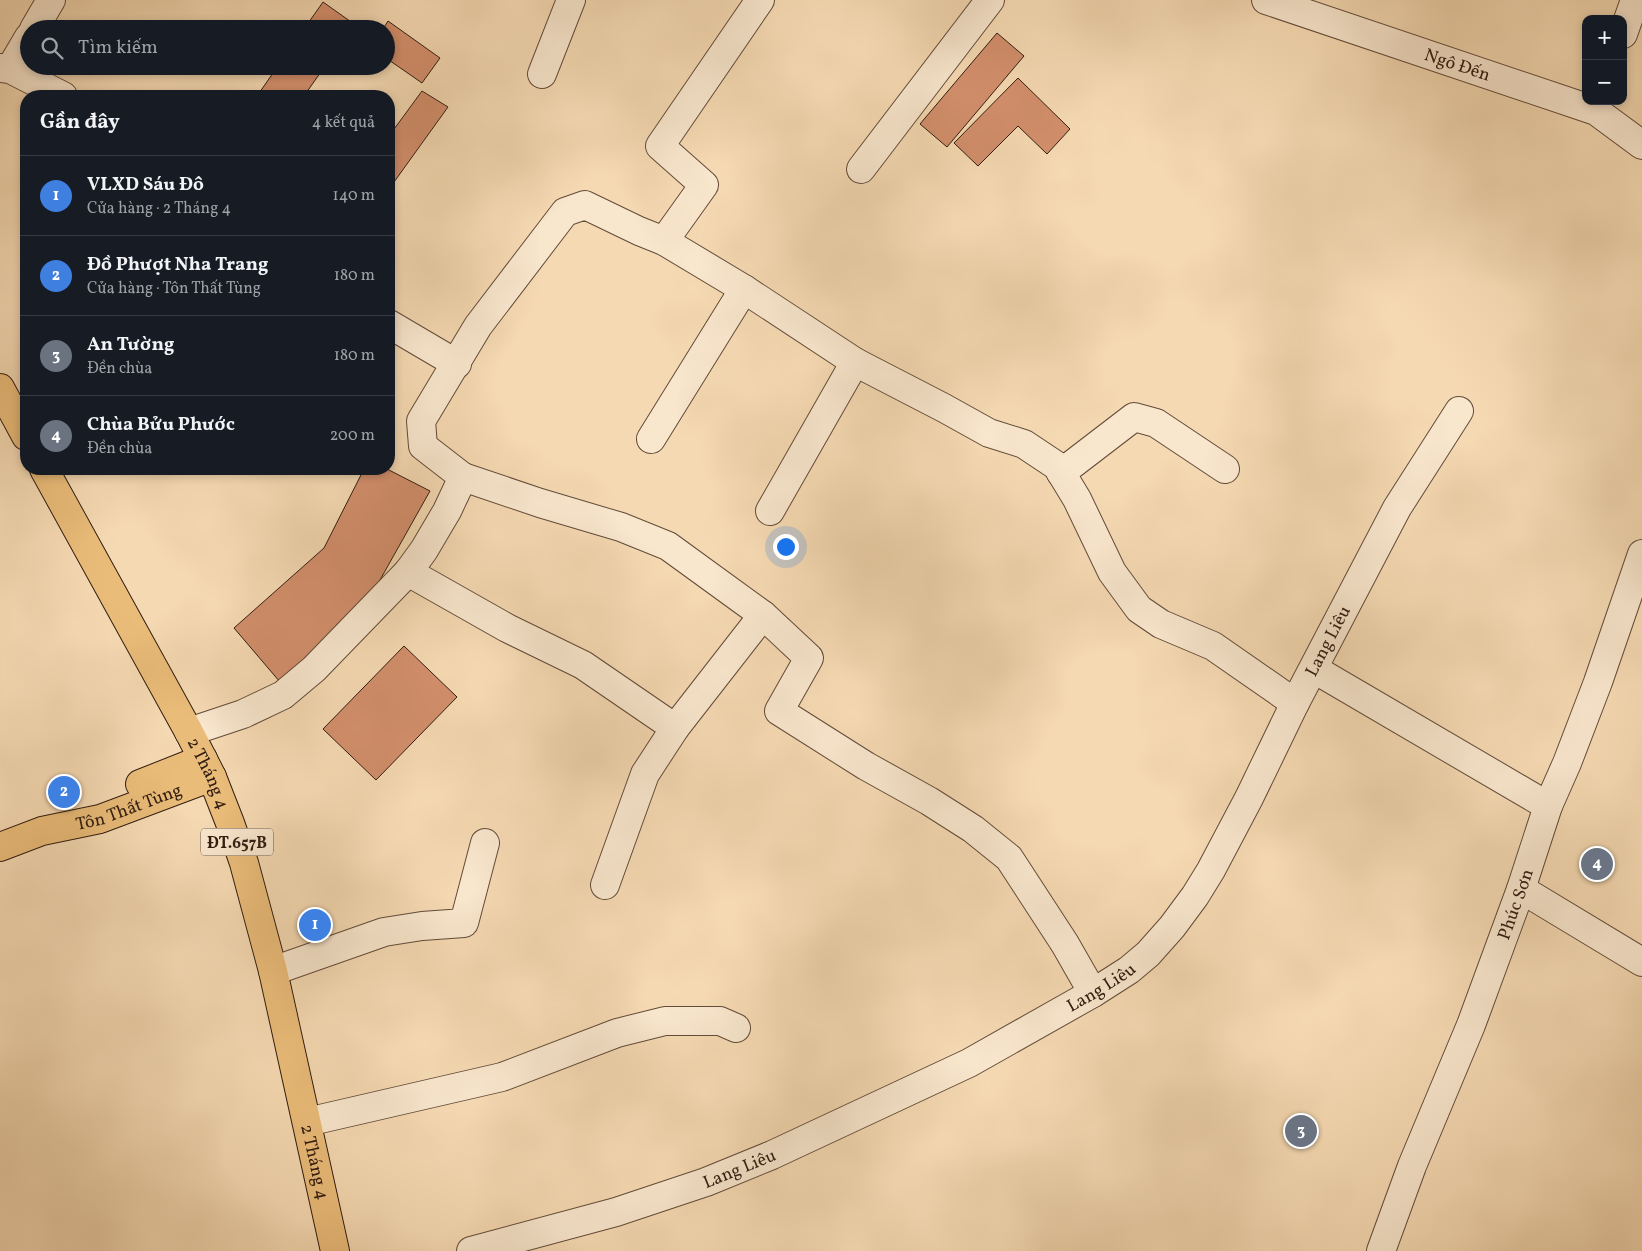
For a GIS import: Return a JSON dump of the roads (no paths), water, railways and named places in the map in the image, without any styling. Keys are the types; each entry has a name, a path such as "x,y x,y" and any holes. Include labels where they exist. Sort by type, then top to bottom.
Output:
{"main road":[{"path":"0,388 20,425"},
{"name":"2 Tháng 4","path":"47,475 208,768 244,863 273,971 336,1251"},
{"name":"Tôn Thất Tùng","path":"0,847 42,831 100,819 208,768"}],"street":[{"path":"39,20 51,0"},
{"path":"542,74 571,0"},
{"path":"664,241 704,185 660,146 760,0"},
{"path":"861,170 990,0"},
{"name":"Ngô Đến","path":"1266,0 1598,106 1642,145"},
{"path":"1627,23 1635,0"},
{"path":"20,49 5,69 50,90"},
{"path":"1093,993 1065,944 1009,858 973,830 929,801 866,766 779,710 809,658 763,615 668,546 620,527 540,504 463,477 423,446 421,421 457,364 478,326 564,212 585,205 664,241 812,332 855,362 989,433 1024,444 1057,466 1077,498 1112,572 1139,610 1162,624 1213,646 1295,703"},
{"path":"652,439 744,289"},
{"path":"395,328 457,364"},
{"path":"770,512 855,362"},
{"name":"Lang Liêu","path":"472,1251 616,1212 706,1182 772,1156 969,1063 1130,970 1148,954 1172,927 1195,896 1249,798 1295,703 1397,508 1459,411"},
{"path":"1061,474 1134,417 1156,423 1225,470"},
{"path":"189,732 243,714 283,694 314,669 408,572 438,527 463,477"},
{"name":"Phúc Sơn","path":"1381,1251 1412,1166 1472,1025 1521,889 1548,806 1567,763 1598,682 1642,554"},
{"path":"408,572 507,628 583,665 675,728"},
{"path":"605,885 645,774 675,728 763,615"},
{"path":"1314,669 1548,806"},
{"path":"273,971 384,932 422,926 464,923 485,843"},
{"path":"1521,889 1642,962"},
{"path":"307,1122 502,1077 617,1033 665,1021 720,1021 736,1028"}],"place":[{"name":"Đồ Phượt Nha Trang","path":"64,792"},
{"name":"Chùa Bửu Phước","path":"1597,864"},
{"name":"VLXD Sáu Đô","path":"315,925"},
{"name":"An Tường","path":"1301,1131"}]}
